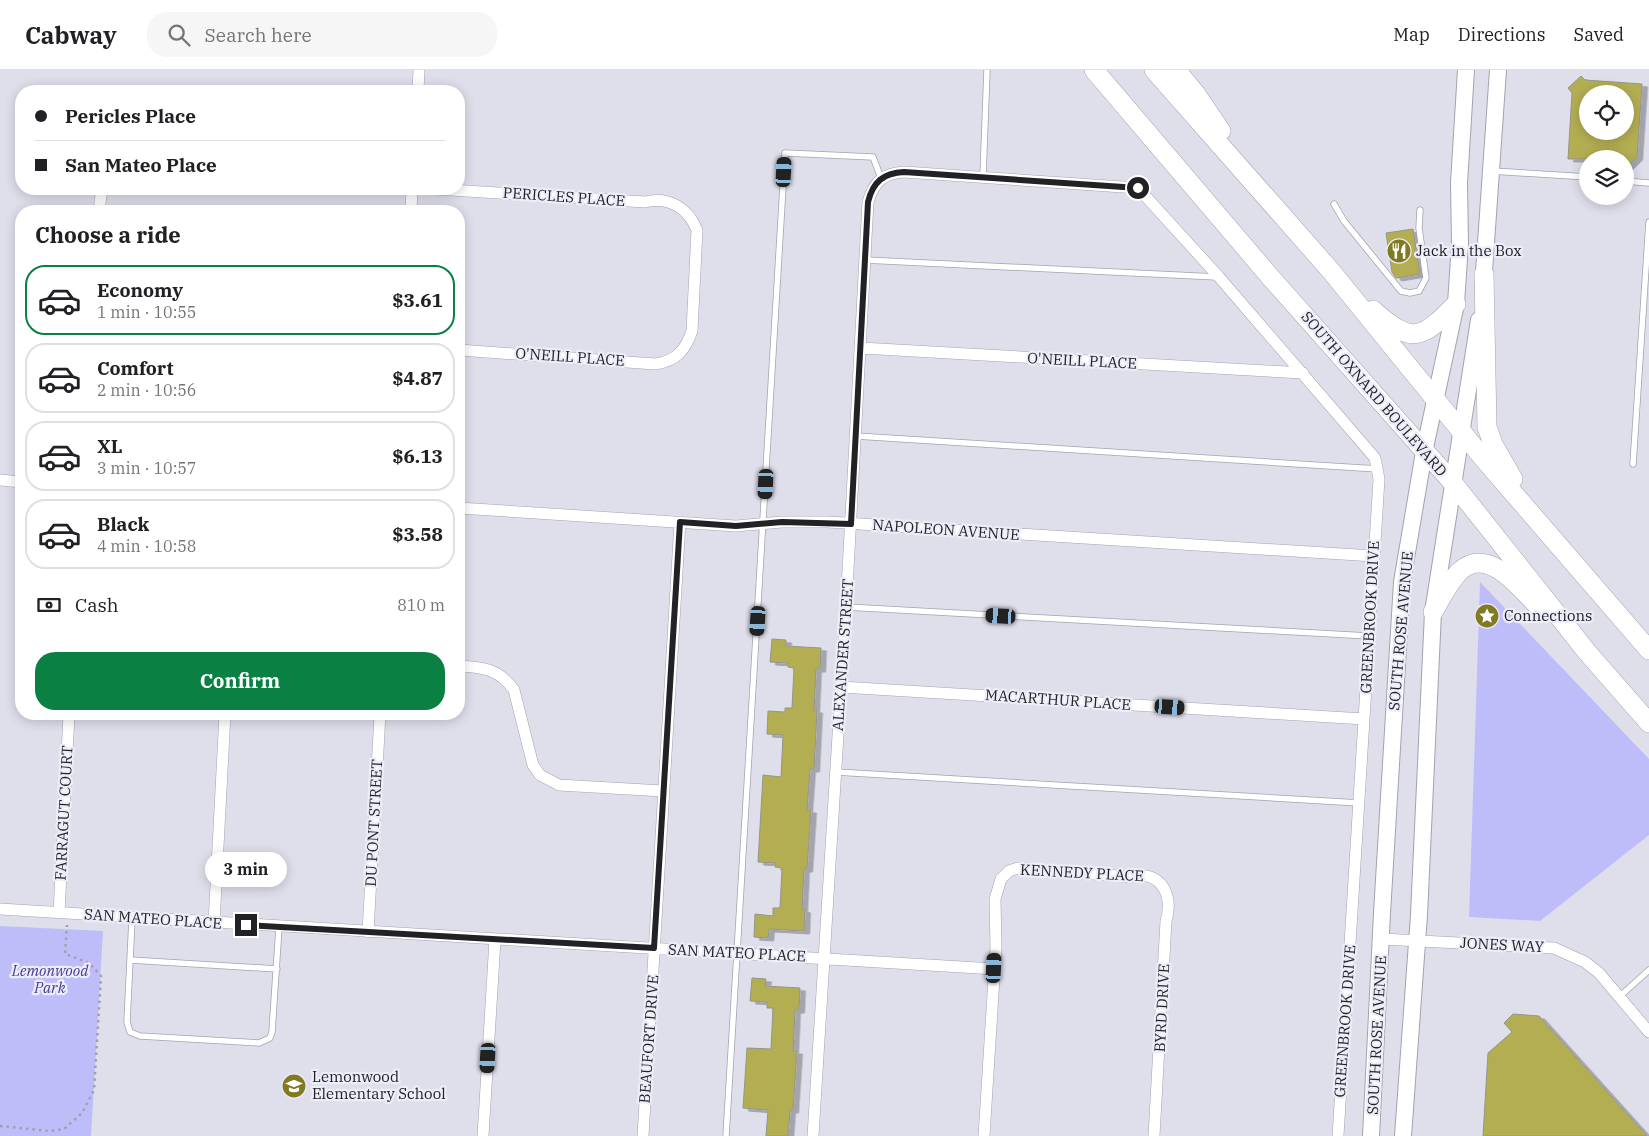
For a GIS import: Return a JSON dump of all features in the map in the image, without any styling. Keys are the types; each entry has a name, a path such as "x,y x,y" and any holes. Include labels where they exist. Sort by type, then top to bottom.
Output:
{"main road":[{"name":"SOUTH OXNARD BOULEVARD","path":"1094,70 1272,279 1453,483 1588,652 1649,723"},
{"path":"1154,70 1331,271 1461,430 1649,650"},
{"path":"1176,70 1196,94 1263,194"},
{"name":"SOUTH ROSE AVENUE","path":"1371,1136 1402,582 1424,452 1456,304 1460,243 1459,174 1466,70"},
{"name":"SOUTH ROSE AVENUE","path":"1403,1136 1429,729 1433,612 1474,353 1484,274 1498,70"},
{"path":"1331,271 1388,323 1408,334 1425,332 1434,326 1456,304"},
{"path":"1484,274 1487,427 1493,444 1531,513"},
{"path":"1433,612 1460,571 1471,564 1481,562 1496,567 1588,652"}],"street":[{"path":"418,85 419,70"},
{"path":"880,178 904,172 983,176"},
{"name":"GREENBROOK DRIVE","path":"983,176 1138,188 1219,277 1370,450 1378,469 1338,1136"},
{"name":"ALEXANDER STREET","path":"813,1136 851,524 868,202 872,189 880,178"},
{"name":"PERICLES PLACE","path":"465,191 645,202 662,201 674,204 689,214 697,230 698,243 692,331 680,356"},
{"name":"O'NEILL PLACE","path":"861,348 1303,373"},
{"name":"O'NEILL PLACE","path":"465,350 655,364 680,356"},
{"path":"0,480 15,481"},
{"name":"NAPOLEON AVENUE","path":"465,508 736,526 764,523 828,522 1374,556"},
{"name":"BEAUFORT DRIVE","path":"643,1136 680,522"},
{"path":"465,667 489,669 507,680 514,690 533,765 547,781 558,785 664,791"},
{"name":"MACARTHUR PLACE","path":"841,686 1364,719"},
{"name":"FARRAGUT COURT","path":"63,913 69,720"},
{"path":"214,923 225,720"},
{"name":"DU PONT STREET","path":"368,932 380,720"},
{"name":"KENNEDY PLACE","path":"994,968 995,899 997,887 1004,876 1018,868 1036,871 1131,877 1144,875 1161,882"},
{"name":"BYRD DRIVE","path":"1154,1136 1166,921 1170,903 1167,892 1161,882"},
{"name":"SAN MATEO PLACE","path":"0,909 132,919 994,968"},
{"name":"JONES WAY","path":"1382,939 1554,948 1585,962 1599,973 1649,1032"},
{"path":"483,1136 494,940"},
{"path":"984,1136 994,968"}],"lane":[{"path":"983,176 987,70"},
{"path":"726,1136 785,153 873,157 880,178"},
{"path":"1491,171 1579,176"},
{"path":"1634,182 1649,183"},
{"path":"1334,204 1344,222 1374,261 1401,291 1410,293 1418,291 1426,278 1419,228 1420,210"},
{"path":"1632,464 1649,222"},
{"path":"865,260 1219,277"},
{"path":"856,436 1378,469"},
{"path":"846,607 1369,636"},
{"path":"836,772 1359,803"},
{"path":"132,919 127,1022 130,1032 140,1036 259,1043 270,1038 272,1032 279,927"},
{"path":"130,960 277,969"},
{"path":"1619,997 1649,970"}],"path":[{"path":"0,1126 49,1131 64,1129 82,1113 94,1090 101,976 89,963 64,954 63,913"}],"green space":[{"path":"1480,582 1649,759 1649,835 1540,921 1469,917"},
{"name":"Lemonwood Park","path":"0,926 103,931 91,1136 0,1136"}],"building":[{"path":"1581,76 1585,80 1642,84 1637,157 1634,160 1634,150 1579,150 1579,159 1568,159 1572,93 1568,88"},
{"path":"1413,229 1420,274 1396,278 1392,272 1386,233"},
{"path":"772,639 786,640 786,646 821,648 820,669 816,669 814,710 817,710 814,769 810,769 807,810 811,810 807,869 804,869 802,909 805,910 804,931 769,929 768,938 754,937 755,914 773,916 773,908 780,908 782,868 775,867 776,863 758,862 763,775 781,777 783,735 767,734 768,711 785,712 785,708 792,708 794,668 788,667 788,663 770,662"},
{"path":"752,978 766,979 765,986 800,988 799,1010 795,1010 793,1051 797,1051 793,1110 790,1110 788,1136 766,1136 768,1110 743,1108 747,1048 771,1049 773,1008 767,1008 767,1002 750,1001"},
{"path":"1513,1014 1539,1016 1647,1136 1483,1136 1488,1053 1512,1032 1504,1023"}],"place":[{"name":"Jack in the Box","path":"1399,251"},
{"name":"Connections","path":"1487,616"},
{"name":"Lemonwood Elementary School","path":"294,1086"}],"route":[{"path":"246,925 654,948 680,522 736,526 782,522 851,524 868,202 872,189 884,176 897,172 983,176 1138,188"}]}
